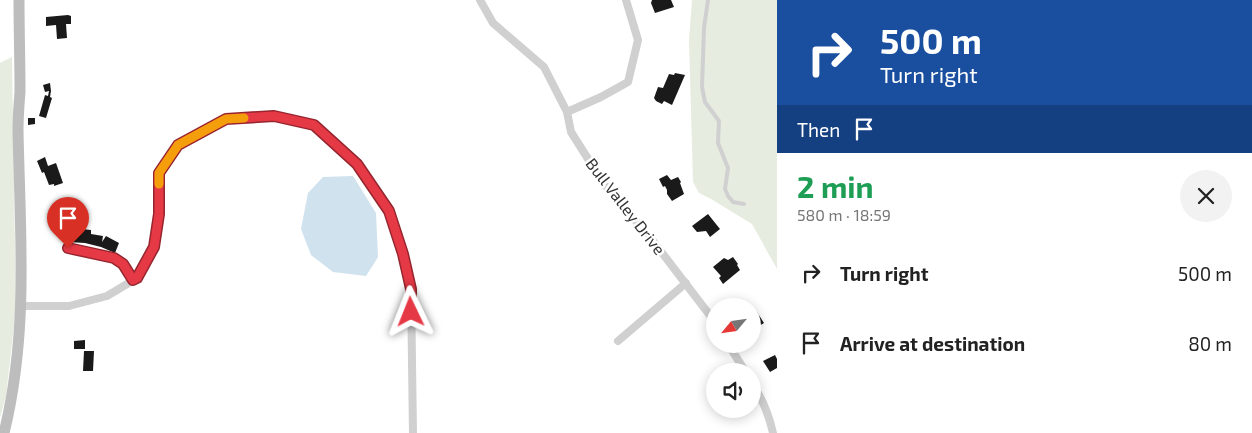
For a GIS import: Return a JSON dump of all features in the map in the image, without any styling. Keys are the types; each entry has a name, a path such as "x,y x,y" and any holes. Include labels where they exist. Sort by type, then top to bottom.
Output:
{"street":[{"path":"4,433 14,388 22,306 21,190 18,127 20,92 19,0"},
{"name":"Bull Valley Drive","path":"480,0 493,23 544,67 567,112 571,132 604,184 653,241 706,310"},
{"path":"567,112 601,97 628,82 638,40 626,0"},
{"path":"22,306 69,306 108,296 137,278 154,247 159,214 159,173 178,145 226,119 274,116 314,125 357,164 389,211 403,254 411,289 413,433"},
{"path":"618,341 686,284"},
{"path":"761,398 773,433"}],"lane":[{"path":"708,0 704,28 703,95 718,121 718,143 728,168 725,186 726,193 733,202 744,204"},
{"path":"68,248 114,258 123,264 133,280"}],"shaded area":[{"path":"692,0 777,0 777,269 752,224 699,193 693,182 689,40"},
{"path":"12,57 16,308 6,396 0,418 0,63"}],"water":[{"path":"353,176 376,213 378,257 366,276 333,272 311,255 301,229 308,193 323,177"}],"building":[{"path":"652,0 671,0 674,7 655,13 651,3"},
{"path":"71,16 71,24 66,24 67,38 57,39 56,25 46,26 46,17"},
{"path":"675,73 685,75 672,105 664,101 662,104 656,101 654,98 658,87 663,88 669,74 674,75"},
{"path":"50,83 50,97 52,98 46,118 39,116 45,95 48,96 49,91 45,92 43,85"},
{"path":"28,118 35,118 35,124 28,125"},
{"path":"45,157 48,166 56,163 63,183 54,186 54,184 49,185 37,161"},
{"path":"667,175 671,180 678,177 684,194 672,201 667,194 665,186 663,187 659,179"},
{"path":"708,214 720,229 710,237 706,231 697,232 692,226"},
{"path":"82,229 91,230 91,234 103,236 102,242 106,236 119,243 115,253 85,243 69,242 69,232 82,233"},
{"path":"733,257 740,270 723,284 719,278 721,276 713,267 724,258 728,260"},
{"path":"85,340 85,349 74,349 74,341"},
{"path":"84,351 94,351 93,371 83,371"},
{"path":"775,355 777,368 770,372 763,361"}],"slow traffic":[{"path":"159,184 159,173 178,145 226,119 244,118"}],"route":[{"path":"68,248 114,258 123,264 133,280 137,278 154,247 159,214 159,173 178,145 226,119 274,116 314,125 357,164 389,211 403,254 411,289 411,312"}]}
